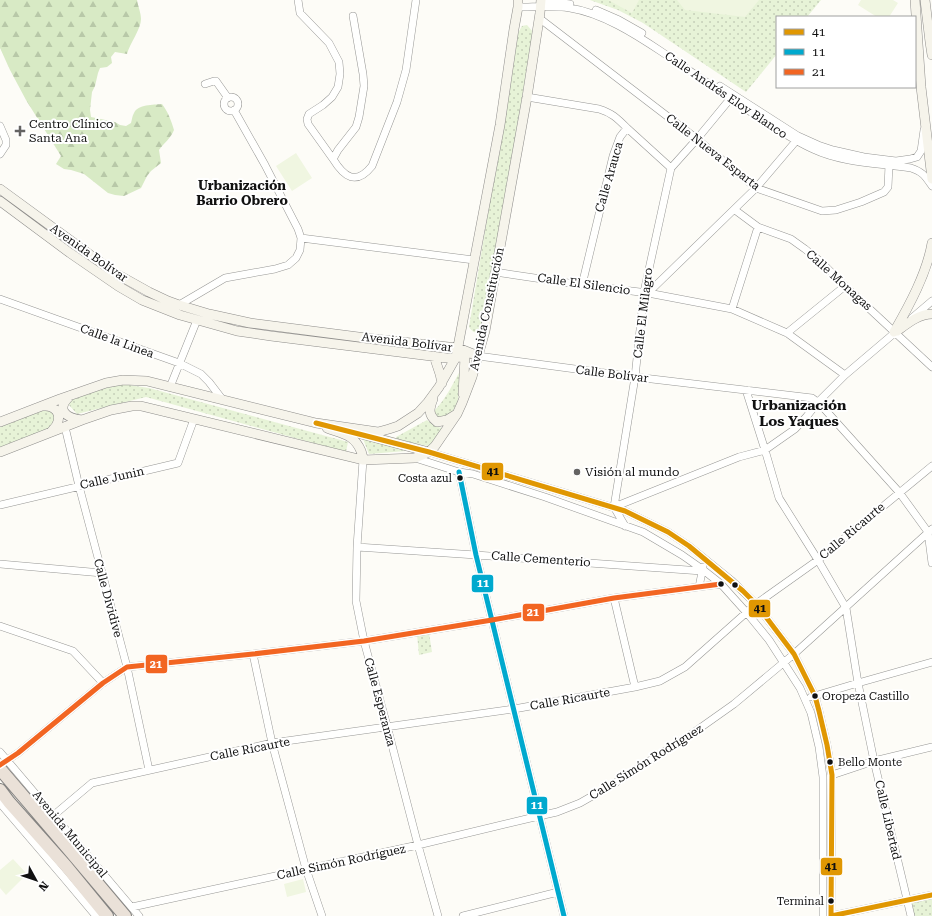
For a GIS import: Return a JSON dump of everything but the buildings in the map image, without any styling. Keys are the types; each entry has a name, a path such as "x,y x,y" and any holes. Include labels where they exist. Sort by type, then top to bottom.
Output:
{"highway":[{"name":"Avenida Municipal","path":"4,765 71,852 128,912"},
{"name":"Avenida Municipal","path":"0,790 107,916"}],"main road":[{"path":"915,0 921,87 932,179"},
{"path":"925,0 932,55"},
{"name":"Avenida Constitución","path":"0,452 111,410 141,406 363,460 415,458 429,452 435,446 457,414 472,377 485,331 527,98 540,18 541,2"},
{"name":"Avenida Constitución","path":"0,422 72,394 106,383 123,380 147,381 316,423 378,432 409,420 418,413 440,385 459,354 474,260 500,125 518,3"},
{"path":"925,124 932,114"},
{"name":"Avenida Bolívar","path":"0,189 114,274 179,305 216,316 250,323 374,339 478,356"},
{"name":"Avenida Bolívar","path":"0,201 64,249 118,286 142,300 180,315 226,328 251,333 447,358 459,354"},
{"path":"894,332 921,279 931,252 932,243"},
{"path":"894,332 911,321 924,315 932,314"},
{"path":"459,354 462,403"},
{"path":"434,356 440,374 440,385 433,398 430,408 432,418 437,422 441,422 457,414"},
{"path":"72,394 63,405 64,412 72,418 82,420"},
{"path":"40,407 48,406 54,408 58,414 58,423 51,432"},
{"path":"316,423 429,452"},
{"path":"316,423 349,436 355,440 362,453 363,460"}],"street":[{"path":"298,0 300,12 329,43 339,62 340,74 338,87 332,97 309,114 307,119 308,124 338,167 349,177 361,176 372,166 397,102 406,70 416,0"},
{"name":"Calle Andrés Eloy Blanco","path":"518,3 541,2 594,14 638,36 670,55 814,150 830,156 858,162 918,170 926,176 932,186"},
{"path":"333,159 356,127 364,86 353,16"},
{"name":"Calle Nueva Esparta","path":"540,18 697,139 756,188 822,212 836,210 861,202 884,192 888,187 889,165"},
{"path":"179,305 225,278 275,269 288,265 296,258 300,250 301,238 298,229 265,165 234,110 238,105 237,100 232,97 228,98 216,81 205,84"},
{"name":"Calle El Milagro","path":"614,507 636,377 646,292 671,168 732,97"},
{"name":"Calle Arauca","path":"527,98 599,109 609,112 626,128 620,137 613,156 582,285"},
{"name":"Calle Andrés Eloy Blanco","path":"797,138 833,150 864,157 896,161 910,160 917,157 921,151 925,124"},
{"path":"0,126 6,140 6,145 0,154"},
{"path":"626,128 671,168"},
{"path":"646,292 735,210 756,188 797,138"},
{"name":"Calle Monagas","path":"735,210 758,227 794,241 820,261 932,367"},
{"path":"732,309 758,227"},
{"path":"301,238 474,260"},
{"name":"Calle El Silencio","path":"495,272 582,285 646,292 732,309 787,333 845,374"},
{"path":"787,333 845,286"},
{"name":"Calle la Linea","path":"1,301 179,364 201,374 222,399"},
{"path":"614,507 739,457 765,450 795,429 845,374 932,301"},
{"path":"170,386 197,320"},
{"name":"Calle Bolívar","path":"478,356 812,398 818,402"},
{"name":"Calle Libertad","path":"746,390 779,498 846,608 858,683 874,761 911,916"},
{"path":"818,402 899,492 930,530 932,563"},
{"name":"Calle Junin","path":"0,505 178,463 194,419"},
{"name":"Calle Dividive","path":"65,427 79,486 127,667 149,770"},
{"path":"429,452 625,511 668,532 689,546 739,587 756,604 794,654 815,696 827,745 832,775 831,916 932,895"},
{"path":"415,458 459,472 473,474 538,495 643,532 682,555 721,584 747,613 769,640 784,662 800,688 811,712 824,777 823,916"},
{"name":"Calle Esperanza","path":"363,460 357,547 356,601 364,641 386,726 438,916"},
{"name":"Calle Ricaurte","path":"54,815 92,783 149,770 272,743 514,709 635,687 660,680 685,667 756,604 818,560 932,466"},
{"path":"459,472 476,554 564,916"},
{"path":"614,507 625,526"},
{"name":"Calle Simón Rodríguez","path":"128,912 306,869 418,845 557,812 580,803 616,783 693,733 734,704 846,608 930,530"},
{"name":"Calle Cementerio","path":"357,547 702,570"},
{"path":"699,587 702,570 708,561"},
{"path":"0,564 102,573"},
{"path":"0,765 4,765 103,683 127,667 364,641 614,598 721,584"},
{"path":"614,598 635,687"},
{"path":"0,626 73,651 103,683"},
{"path":"253,654 272,743 306,869 322,916"},
{"path":"805,700 932,662"},
{"path":"832,775 874,761 932,747"},
{"name":"Avenida Municipal","path":"0,752 4,765 54,815 128,912 140,916"},
{"path":"1,808 96,916"},
{"path":"463,916 558,892"}],"green space":[{"path":"0,0 137,0 141,14 141,23 127,54 115,52 111,57 112,63 107,67 100,68 92,92 90,110 91,117 126,126 131,123 133,114 136,110 142,106 162,104 164,107 174,130 159,150 161,163 147,176 141,188 124,196 115,195 108,193 84,174 64,169 56,164 61,156 26,100 0,48"},
{"path":"590,0 821,0 808,16 776,16 776,55 746,92 643,23 618,10"},
{"path":"608,0 639,0 632,13"},
{"path":"677,0 759,0 745,17 685,10"},
{"path":"861,0 893,0 898,3 890,16 875,16 858,5"},
{"path":"527,25 533,32 483,331 475,332 469,327 508,101 518,33 522,26"},
{"path":"296,153 312,178 292,191 276,166"},
{"path":"462,367 462,379 457,404 450,415 439,418 434,411 446,396"},
{"path":"122,384 149,388 348,442 346,452 146,397 77,414 69,405 71,398 94,389"},
{"path":"43,410 51,410 55,417 52,428 0,449 0,427"},
{"path":"427,420 435,426 445,428 434,447 396,440 396,437"},
{"path":"363,439 406,451 369,454"},
{"path":"429,633 432,652 419,655 417,634"},
{"path":"13,859 27,874 6,895 0,888 0,870"},
{"path":"303,879 306,892 287,897 284,884"},
{"path":"932,896 932,916 912,916 908,901"}],"transit line":[{"name":"41","path":"316,423 429,452 625,511 668,532 689,546 743,591 756,604 794,654 815,696 827,745 832,775 831,916 932,895"},
{"name":"11","path":"459,472 476,555 564,916"},
{"name":"21","path":"0,765 18,753 103,683 127,667 364,641 614,598 721,584"}],"place":[{"name":"Centro Clínico Santa Ana","path":"20,131"},
{"name":"Visión al mundo","path":"577,472"},
{"name":"Costa azul","path":"460,478"},
{"name":"Oropeza Castillo","path":"815,696"},
{"name":"Bello Monte","path":"830,762"},
{"name":"Terminal","path":"831,901"}],"district":[{"name":"Urbanización Barrio Obrero","path":"242,192"},
{"name":"Urbanización Los Yaques","path":"799,414"}]}
